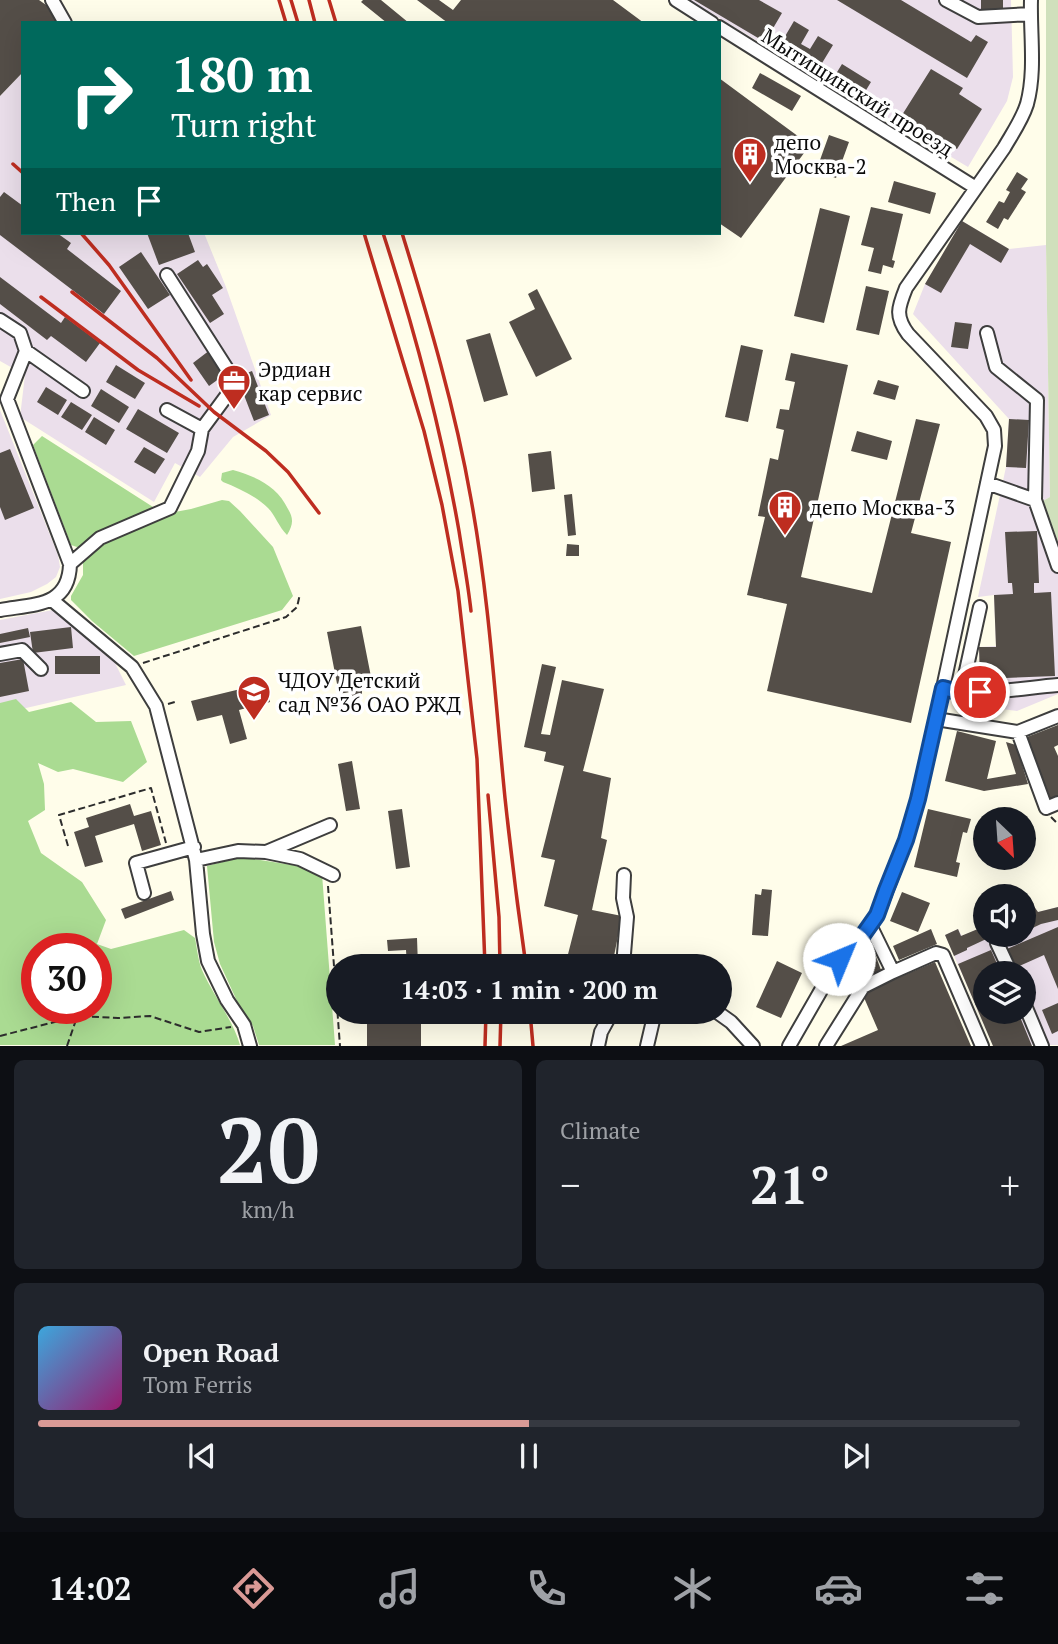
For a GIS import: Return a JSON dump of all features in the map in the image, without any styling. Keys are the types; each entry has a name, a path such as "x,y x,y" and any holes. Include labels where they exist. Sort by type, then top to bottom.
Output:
{"street":[{"path":"51,0 64,21"},
{"path":"676,0 709,21"},
{"path":"946,0 978,17 1031,14"},
{"path":"789,1045 839,959 858,942 877,915 906,840 936,719 949,690 995,446 994,430 986,416 908,334 898,313 906,288 1004,148 1026,106 1031,80 1031,0"},
{"name":"Мытищинский проезд","path":"721,28 976,188"},
{"path":"70,564 100,538 170,508 198,450 202,429 236,383 167,275"},
{"path":"0,320 20,333 26,351 83,391"},
{"path":"987,333 996,367 1037,400 1035,500 1058,566"},
{"path":"0,610 52,600 64,590 69,578 70,564 7,399 26,351"},
{"path":"167,410 202,429"},
{"path":"987,483 1035,500"},
{"path":"52,600 132,667 156,706 195,854 208,961 227,1000 244,1025 250,1045"},
{"path":"949,690 964,681 980,607"},
{"path":"0,654 22,650 41,669"},
{"path":"949,690 980,692 1058,685"},
{"path":"936,719 1018,732 1058,716"},
{"path":"1018,732 1046,808 1058,803"},
{"path":"266,852 330,825"},
{"path":"144,893 136,863 169,854 266,852 300,859 330,873"},
{"path":"624,875 623,898 627,917 624,954"},
{"path":"870,925 893,972"},
{"path":"826,1045 863,987 936,953 943,955 982,1045"},
{"path":"732,1023 753,1045"},
{"path":"598,1045 605,1024"},
{"path":"647,1045 653,1024"},
{"path":"1033,1024 1042,1045"}],"path":[{"path":"132,667 286,617 297,607 300,594"},
{"path":"68,846 59,815 151,788 169,854"},
{"path":"330,873 340,1045"},
{"path":"112,1018 150,1016 199,1032 244,1025"},
{"path":"0,1036 47,1024"},
{"path":"67,1045 75,1024"}],"shaded area":[{"path":"689,0 1011,0 1013,77 1007,101 968,167"},
{"path":"21,74 21,235 205,235 226,287 271,415 233,437 200,477 175,463 154,502 20,417 25,375 0,361 0,96"},
{"path":"962,221 1009,249 1046,245 1050,497 1043,501 1058,542 1058,694 1017,711 979,706 979,647 996,646 994,595 978,597 1006,467 1009,419 913,314 925,284"},
{"path":"0,410 58,555 60,567 56,577 47,584 31,592 0,599"},
{"path":"53,610 115,663 126,685 0,714 0,620"},
{"path":"1058,907 1058,1045 993,1045 984,1024 1036,1024 1036,961 973,961 973,999 945,935 958,929 962,936 973,931 973,947 1036,947 1036,909 1038,912"}],"green space":[{"path":"1046,0 1058,0 1058,542 1043,501 1050,497"},
{"path":"42,436 164,514 222,500 229,501 273,547 293,596 282,610 134,656 71,600 83,575 83,549 71,545 33,445"},
{"path":"233,470 258,479 278,494 292,519 287,535 263,504 221,480 222,473"},
{"path":"16,699 29,712 71,702 96,722 131,721 147,762 123,782 73,769 58,772 38,763 44,784 45,810 28,821 41,853 82,882 106,920 101,933 21,933 21,1024 112,1024 112,949 184,930 195,938 202,970 233,1026 240,1045 0,1045 0,703"},
{"path":"241,857 298,866 322,874 328,954 326,1024 333,1024 335,1045 259,1045 253,1026 237,1001 220,964 214,942 207,866"}],"building":[{"path":"0,0 39,0 49,7 56,21 21,21 21,74 0,96"},
{"path":"381,0 407,21 385,21 361,2"},
{"path":"417,0 439,0 453,10 461,0 613,0 641,21 445,21"},
{"path":"694,0 759,0 782,13 765,42"},
{"path":"837,0 901,0 971,42 976,35 988,42 967,78"},
{"path":"981,0 1003,0 1003,11 981,12"},
{"path":"794,21 809,30 801,44 810,49 818,36 833,45 816,73 777,50"},
{"path":"842,64 871,82 860,100 831,82"},
{"path":"931,69 963,88 959,94 982,109 957,149 902,115"},
{"path":"760,73 801,96 792,111 752,88"},
{"name":"депо Москва-2","path":"721,79 810,145 741,238 721,224"},
{"path":"829,135 849,142 836,178 816,171"},
{"path":"1017,172 1028,179 1021,189 1026,192 1008,220 1004,218 998,229 986,222 999,201 1004,203 1010,192 1006,190"},
{"path":"894,181 936,193 930,214 888,202"},
{"path":"4,192 21,205 21,235 60,235 71,243 67,249 121,291 104,314 0,235 0,197"},
{"path":"871,207 903,214 892,260 895,261 893,268 883,265 881,274 868,271 874,248 861,245"},
{"path":"820,208 850,216 824,323 794,316"},
{"path":"962,221 1009,249 1001,263 970,244 941,293 925,284"},
{"path":"148,235 189,235 195,252 159,265"},
{"path":"141,252 170,295 148,309 119,267"},
{"path":"198,260 203,267 207,264 223,288 212,295 224,314 210,323 177,274"},
{"path":"0,277 61,323 65,317 100,343 86,362 51,336 47,340 0,304"},
{"path":"866,286 889,291 879,335 856,330"},
{"path":"537,289 572,359 536,377 509,322 535,309 528,294"},
{"path":"955,322 972,324 968,349 951,347"},
{"path":"490,333 508,395 484,402 466,340"},
{"path":"741,345 763,350 748,422 725,417"},
{"path":"210,350 227,373 209,386 193,363"},
{"name":"депо Москва-3","path":"791,353 848,365 801,577 872,593 916,419 940,424 911,533 951,542 911,723 767,691 787,604 747,595 765,517 758,516 770,458 778,460 784,430 776,428 780,409 789,410 795,382 785,380"},
{"path":"116,365 145,383 135,399 106,382"},
{"path":"252,371 269,415 254,421 237,377"},
{"path":"878,380 899,386 895,400 873,394"},
{"path":"46,387 67,400 58,415 37,402"},
{"path":"101,389 129,407 119,423 91,406"},
{"path":"71,402 92,415 82,430 61,417"},
{"path":"138,409 179,433 167,453 126,429"},
{"path":"94,417 115,430 106,445 85,432"},
{"path":"1009,419 1029,420 1026,468 1006,467"},
{"path":"857,431 892,441 887,460 851,451"},
{"path":"144,447 165,459 155,474 134,462"},
{"path":"10,449 34,508 5,520 0,507 0,453"},
{"path":"551,451 555,489 532,492 528,454"},
{"path":"572,494 576,535 568,536 564,495"},
{"path":"1037,531 1039,583 1034,583 1034,593 1051,592 1055,676 980,679 979,647 996,647 994,595 1013,594 1012,583 1008,583 1005,532"},
{"path":"567,544 579,545 579,556 566,556"},
{"path":"361,626 373,687 362,690 362,694 339,694 327,632"},
{"path":"71,627 73,648 33,653 30,632"},
{"path":"28,628 30,637 0,643 0,634"},
{"path":"55,656 100,656 100,674 55,674"},
{"path":"23,659 29,691 0,697 0,663"},
{"path":"542,664 556,667 541,734 550,735 562,680 604,689 583,771 611,778 601,838 607,840 592,910 622,916 614,954 568,954 578,915 544,906 555,860 541,857 564,766 544,761 546,752 524,747"},
{"path":"265,683 270,702 239,710 247,739 230,744 222,715 197,721 191,701"},
{"path":"1058,725 1058,745 1054,747 1058,756 1058,800 1052,803 1027,737"},
{"path":"957,731 996,741 987,779 1016,774 1006,742 1016,745 1028,784 984,791 945,781"},
{"path":"352,761 360,809 346,811 338,764"},
{"path":"130,804 134,816 151,811 161,845 142,851 134,824 95,836 103,862 85,867 74,832 89,827 86,818"},
{"path":"402,809 410,867 396,869 388,811"},
{"path":"928,809 971,819 967,833 963,832 956,862 960,863 957,877 914,867"},
{"path":"762,889 772,890 768,936 752,935 755,894 761,895"},
{"path":"171,891 174,900 125,919 121,909"},
{"path":"902,892 930,903 918,932 890,921"},
{"path":"1058,907 1058,920 1036,926 1036,909 1038,912"},
{"path":"1058,927 1058,989 1044,955 1031,961 1012,961 1007,949 1036,947 1036,936"},
{"path":"931,929 937,944 899,960 893,946"},
{"path":"958,929 961,936 973,931 973,945 954,956 945,935"},
{"path":"417,938 418,954 406,954 406,950 388,951 387,940"},
{"path":"991,950 996,961 973,961 973,999 958,964"},
{"path":"875,954 881,970 867,978 850,968"},
{"path":"777,961 802,973 781,1018 756,1007"},
{"path":"935,962 971,1046 841,1046 878,1030 862,993"},
{"path":"1058,1003 1058,1031 1052,1034 1042,1010"},
{"path":"367,1024 421,1024 421,1046 367,1046"},
{"path":"984,1024 1023,1024 1032,1046 993,1046"}],"railway":[{"path":"279,0 285,21"},
{"path":"291,0 297,21"},
{"path":"309,0 314,21"},
{"path":"329,0 335,21"},
{"path":"13,164 21,171"},
{"path":"83,235 109,265 191,380"},
{"path":"365,235 424,431 442,505 458,591 477,759 485,954"},
{"path":"384,235 406,306 435,417 452,493 471,611"},
{"path":"403,235 441,364 471,499 487,610 507,819 524,954"},
{"path":"72,292 157,358 214,412 266,451 288,472 319,513"},
{"path":"41,297 138,370 199,406"},
{"path":"488,795 500,954"},
{"path":"485,1046 486,1024"},
{"path":"500,1046 501,1024"},
{"path":"531,1024 533,1046"}],"place":[{"name":"депо Москва-2","path":"750,184"},
{"name":"Эрдиан кар сервис","path":"234,411"},
{"name":"депо Москва-3","path":"785,537"},
{"name":"ЧДОУ Детский сад №36 ОАО РЖД","path":"254,722"}],"route":[{"path":"839,959 858,942 877,915 906,840 943,688 980,692"}]}
